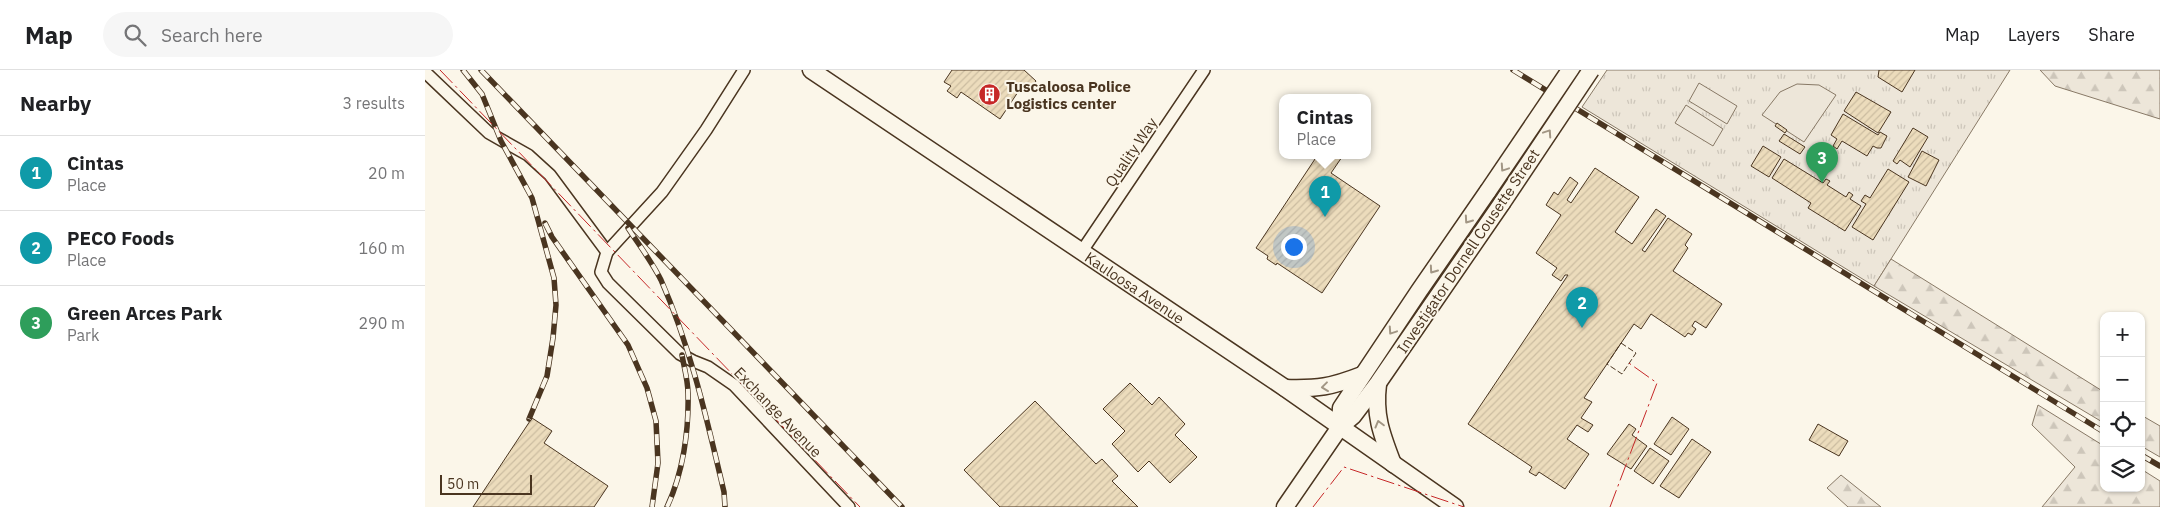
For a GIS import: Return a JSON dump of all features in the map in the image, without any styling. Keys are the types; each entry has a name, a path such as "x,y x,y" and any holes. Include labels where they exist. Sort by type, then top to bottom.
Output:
{"main road":[{"name":"Kauloosa Avenue","path":"811,70 1285,388 1455,507"},
{"name":"Investigator Dornell Cousette Street","path":"1340,427 1341,408 1362,375 1570,70"},
{"name":"Investigator Dornell Cousette Street","path":"1285,507 1340,427 1353,416 1378,384 1591,70"},
{"path":"1285,388 1311,389 1334,386 1362,375"},
{"path":"1378,384 1377,414 1393,464"}],"street":[{"path":"425,72 489,133 528,155 550,174 607,252 662,192 706,130 744,70"},
{"name":"Quality Way","path":"1082,251 1204,70"},
{"name":"Exchange Avenue","path":"607,252 601,272 608,284 680,354 708,367 734,385 849,507"}],"green space":[{"path":"1607,70 2010,70 1874,286 1582,107"},
{"path":"2040,70 2160,70 2160,119 2055,86"},
{"path":"1699,83 1737,106 1727,124 1689,101"},
{"path":"1797,84 1819,85 1836,95 1804,142 1762,115 1780,92"},
{"path":"1686,105 1723,129 1713,146 1675,123"},
{"path":"1891,259 2100,390 2100,421 1874,286"},
{"path":"2038,405 2100,444 2100,492 2145,492 2145,472 2160,481 2160,507 2042,507 2075,467 2032,425"},
{"path":"2145,417 2160,426 2160,457 2145,448"},
{"path":"1841,475 1881,507 1848,507 1827,488"}],"building":[{"name":"Tuscaloosa Police Logistics center","path":"952,70 1024,70 1036,81 1031,88 1024,83 1000,119 961,92 957,98 947,91 951,86 944,82"},
{"path":"1879,70 1915,70 1902,92 1878,77"},
{"path":"1856,92 1891,112 1878,133 1844,111"},
{"path":"1843,114 1878,135 1880,132 1887,136 1881,148 1873,146 1867,156 1842,141 1837,149 1833,146 1837,139 1831,135"},
{"path":"1777,123 1787,130 1785,133 1775,126"},
{"path":"1913,128 1928,137 1910,167 1900,160 1897,164 1893,161"},
{"path":"1784,134 1805,147 1800,154 1779,141"},
{"path":"1763,146 1781,157 1769,177 1751,166"},
{"path":"1922,151 1939,160 1926,186 1908,177"},
{"path":"1315,159 1341,159 1331,173 1380,206 1322,293 1277,263 1276,265 1267,259 1268,256 1256,248"},
{"path":"1784,159 1823,183 1826,179 1830,181 1827,185 1846,197 1849,192 1853,195 1850,199 1861,206 1845,231 1808,208 1811,203 1772,178"},
{"path":"1595,168 1639,197 1615,232 1632,244 1656,209 1666,216 1642,250 1645,252 1668,218 1692,234 1685,245 1688,248 1673,271 1722,304 1706,328 1695,321 1692,326 1696,329 1692,335 1688,333 1685,337 1651,314 1641,329 1634,324 1584,398 1592,402 1581,418 1593,425 1588,432 1577,425 1567,439 1589,454 1565,489 1539,472 1536,476 1529,472 1532,467 1468,424 1568,275 1565,275 1561,281 1552,275 1557,268 1536,253 1561,215 1546,205 1554,192 1558,195 1570,177 1578,183 1567,200 1571,203"},
{"path":"1888,169 1909,182 1873,240 1852,227 1866,204 1861,201 1865,195 1870,198"},
{"path":"1130,383 1152,405 1159,397 1185,424 1175,435 1197,457 1170,483 1149,461 1138,472 1112,444 1125,431 1103,409"},
{"path":"1035,401 1096,464 1102,459 1118,476 1112,481 1138,507 1000,507 964,470"},
{"path":"1672,417 1689,429 1671,455 1654,444"},
{"path":"532,418 552,431 544,443 608,486 594,507 473,507"},
{"path":"1629,424 1636,429 1632,435 1647,446 1631,469 1607,454"},
{"path":"1818,424 1848,441 1839,456 1809,440"},
{"path":"1692,439 1711,452 1679,498 1660,486"},
{"path":"1650,448 1669,461 1653,484 1634,471"}],"railway":[{"path":"463,70 482,94 501,141 532,198 554,278 556,305 547,376 529,419"},
{"path":"481,70 902,507"},
{"path":"1513,70 2100,430"},
{"path":"545,223 552,237 628,345 647,388 656,421 658,463 652,507"},
{"path":"628,228 650,260 672,306 690,358 705,411 724,492 725,507"},
{"path":"667,507 681,466 686,437 688,388 682,355"},
{"path":"2145,457 2160,466"}],"fence":[{"path":"1621,343 1636,353 1622,374 1607,364 1621,343"}],"power":[{"path":"440,70 860,507"},
{"path":"1610,507 1657,383 1626,361"},
{"path":"1313,507 1344,467 1464,507"}],"place":[{"name":"Tuscaloosa Police Logistics center","path":"990,95"},
{"name":"Green Arces Park","path":"1822,183"},
{"name":"Cintas","path":"1325,217"},
{"name":"PECO Foods","path":"1582,328"}]}
